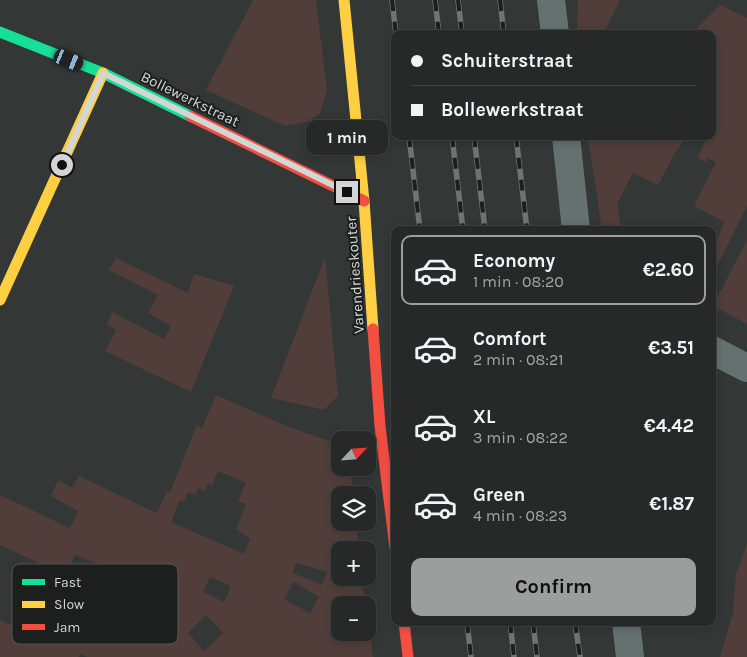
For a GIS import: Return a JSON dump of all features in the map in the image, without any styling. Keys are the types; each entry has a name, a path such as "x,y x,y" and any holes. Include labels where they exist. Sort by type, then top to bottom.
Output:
{"street":[{"name":"Varendrieskouter","path":"344,0 364,201 380,426 391,515"},
{"path":"551,0 555,30"},
{"name":"Bollewerkstraat","path":"0,32 103,73 364,201"},
{"path":"0,300 103,73"},
{"path":"566,140 576,226"},
{"path":"716,352 747,368"},
{"path":"404,626 408,657"},
{"path":"626,626 630,657"}],"shaded area":[{"path":"253,0 316,0 327,91 319,115 306,122 285,126 206,90"},
{"path":"578,0 620,0 605,30 577,30"},
{"path":"720,5 747,18 747,206 716,268 716,241 725,222 694,206 716,162 708,158 706,162 697,158 706,140 716,140 716,30 697,30"},
{"path":"589,140 683,140 658,185 633,173 617,204 620,226 601,226"},
{"path":"747,240 747,324 716,308 716,300"},
{"path":"325,257 338,396 324,410 271,398"},
{"path":"116,258 188,293 194,274 234,286 191,392 105,351 116,330 107,325 112,312 164,339 171,326 148,313 158,295 109,270"},
{"path":"216,395 289,427 331,442 331,476 351,476 352,486 331,486 331,531 357,531 358,541 331,541 331,586 363,586 364,596 331,596 331,641 371,641 373,657 87,657 80,654 79,657 0,657 0,620 12,626 12,644 178,644 178,564 98,564 75,555 71,564 39,564 0,545 0,495 70,528 78,511 51,496 58,480 72,488 79,476 157,513 167,491 170,492 197,425 202,428","holes":["218,471 246,483 238,501 246,504 236,529 250,539 244,554 171,522 180,500 184,502 188,492 195,495 198,488 205,491 208,484 212,486","296,563 327,572 322,585 293,573","210,577 231,586 224,602 203,592","294,582 319,597 310,613 284,599","206,615 223,633 204,651 188,633"]},
{"path":"747,544 747,657 720,657 733,613 736,574"}],"railway":[{"path":"392,0 396,30"},
{"path":"435,0 439,30"},
{"path":"458,0 462,30"},
{"path":"500,0 504,30"},
{"path":"409,140 420,226"},
{"path":"452,140 463,226"},
{"path":"474,140 485,226"},
{"path":"516,140 527,226"},
{"path":"467,626 471,657"},
{"path":"510,626 514,657"},
{"path":"533,626 537,657"},
{"path":"576,626 580,657"}],"traffic: fast":[{"path":"0,32 103,73 190,116"}],"traffic: slow":[{"path":"344,0 364,201 373,329"},
{"path":"0,300 103,73"}],"traffic: jam":[{"path":"190,116 364,201"},
{"path":"373,329 380,426 391,515"},
{"path":"404,626 408,657"}],"route":[{"path":"62,165 103,73 347,192"}]}
